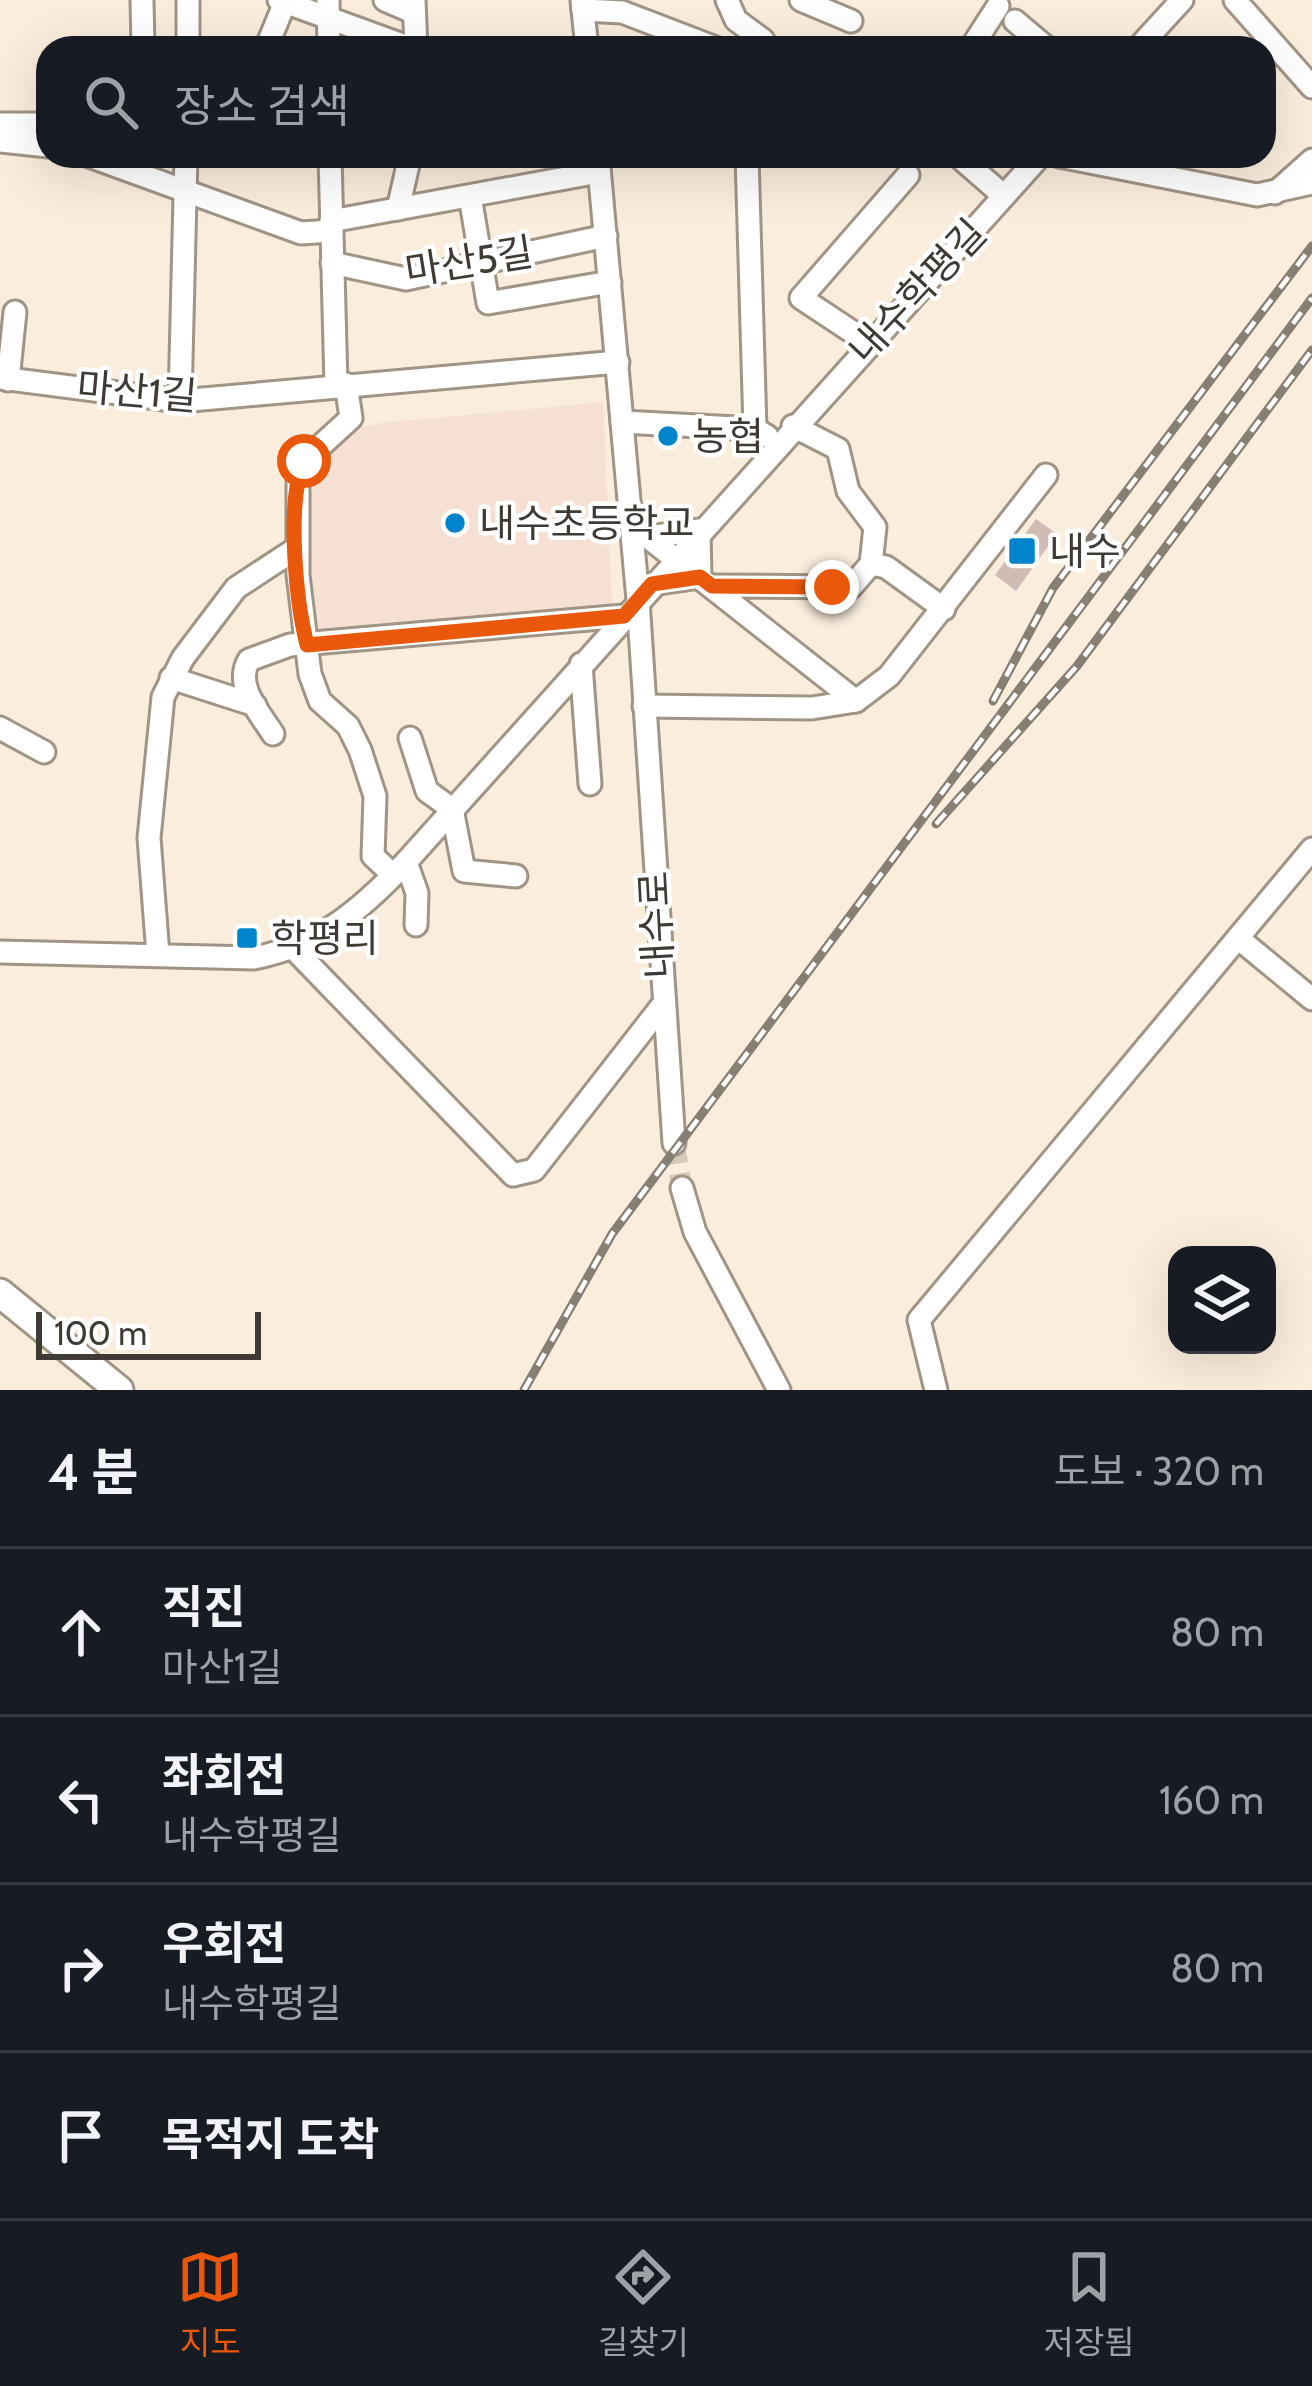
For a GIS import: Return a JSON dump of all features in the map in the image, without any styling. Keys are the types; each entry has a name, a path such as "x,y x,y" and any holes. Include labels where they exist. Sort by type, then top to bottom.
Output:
{"main road":[{"path":"0,1294 118,1390"},
{"path":"0,1314 92,1390"}],"street":[{"path":"142,0 142,36"},
{"path":"188,0 188,36"},
{"path":"385,0 414,6"},
{"path":"727,0 736,20 758,36"},
{"path":"801,0 850,21"},
{"path":"1149,36 1182,0"},
{"path":"1235,0 1267,36"},
{"path":"271,36 283,1 328,9 388,36"},
{"path":"586,36 583,5 622,12 685,36"},
{"path":"982,36 1006,13 1033,36"},
{"path":"1276,46 1312,87"},
{"path":"0,124 36,124"},
{"path":"0,141 36,145"},
{"path":"1275,194 1312,160"},
{"name":"마산5길","path":"139,168 187,192 302,233 582,168"},
{"path":"180,401 187,168"},
{"path":"330,168 341,385 351,418 304,461 298,474 298,548 307,645 314,692 348,726 375,796 373,856 400,868 417,893 416,926"},
{"name":"마산5길","path":"398,209 407,168"},
{"name":"내수로","path":"598,168 622,422 640,530 638,600 661,1007 674,1143"},
{"path":"747,168 754,430"},
{"path":"972,168 1004,196"},
{"name":"내수학평길","path":"0,952 254,958 294,949 330,932 400,868 1029,168"},
{"path":"1116,168 1275,194 1312,183"},
{"path":"869,343 801,298 908,175"},
{"path":"470,196 488,303 610,282"},
{"name":"마산5길","path":"332,263 406,279 605,236"},
{"path":"4,379 15,311"},
{"name":"마산1길","path":"4,379 180,401 618,362"},
{"path":"273,734 243,683 248,660 307,645 638,600 706,582 851,587 871,564 875,527 848,491 842,457 830,443 754,430 622,422"},
{"path":"644,706 812,707 856,701 889,676 1046,475"},
{"path":"640,530 699,530 706,582"},
{"path":"640,530 856,701"},
{"path":"158,955 149,838 157,798 159,717 171,678 236,588 298,548"},
{"path":"871,564 886,567 944,609"},
{"path":"581,664 590,784"},
{"path":"171,678 255,705"},
{"path":"0,728 44,752"},
{"path":"410,738 427,790 452,808 464,871 517,876"},
{"path":"936,1390 919,1321 1312,849"},
{"path":"1238,938 1312,999"},
{"path":"294,949 514,1175 534,1170 661,1007"},
{"path":"682,1188 702,1246 779,1390"}],"shaded area":[{"name":"내수초등학교","path":"603,402 612,606 309,636 306,472 321,448 355,429 381,423"}],"building":[{"path":"1036,519 1057,534 1016,591 995,575"}],"tunnel":[{"path":"674,1143 682,1188"}],"railway":[{"path":"993,701 1053,588 1312,246"},
{"path":"524,1390 612,1234 1312,298"},
{"path":"936,824 1077,666 1312,350"}],"place":[{"name":"농협","path":"668,436"},
{"name":"내수초등학교","path":"455,523"},
{"name":"내수","path":"1022,551"},
{"name":"학평리","path":"247,938"}],"route":[{"path":"304,461 298,474 297,527 301,619 307,645 624,616 652,584 700,577 712,586 832,587"}]}
